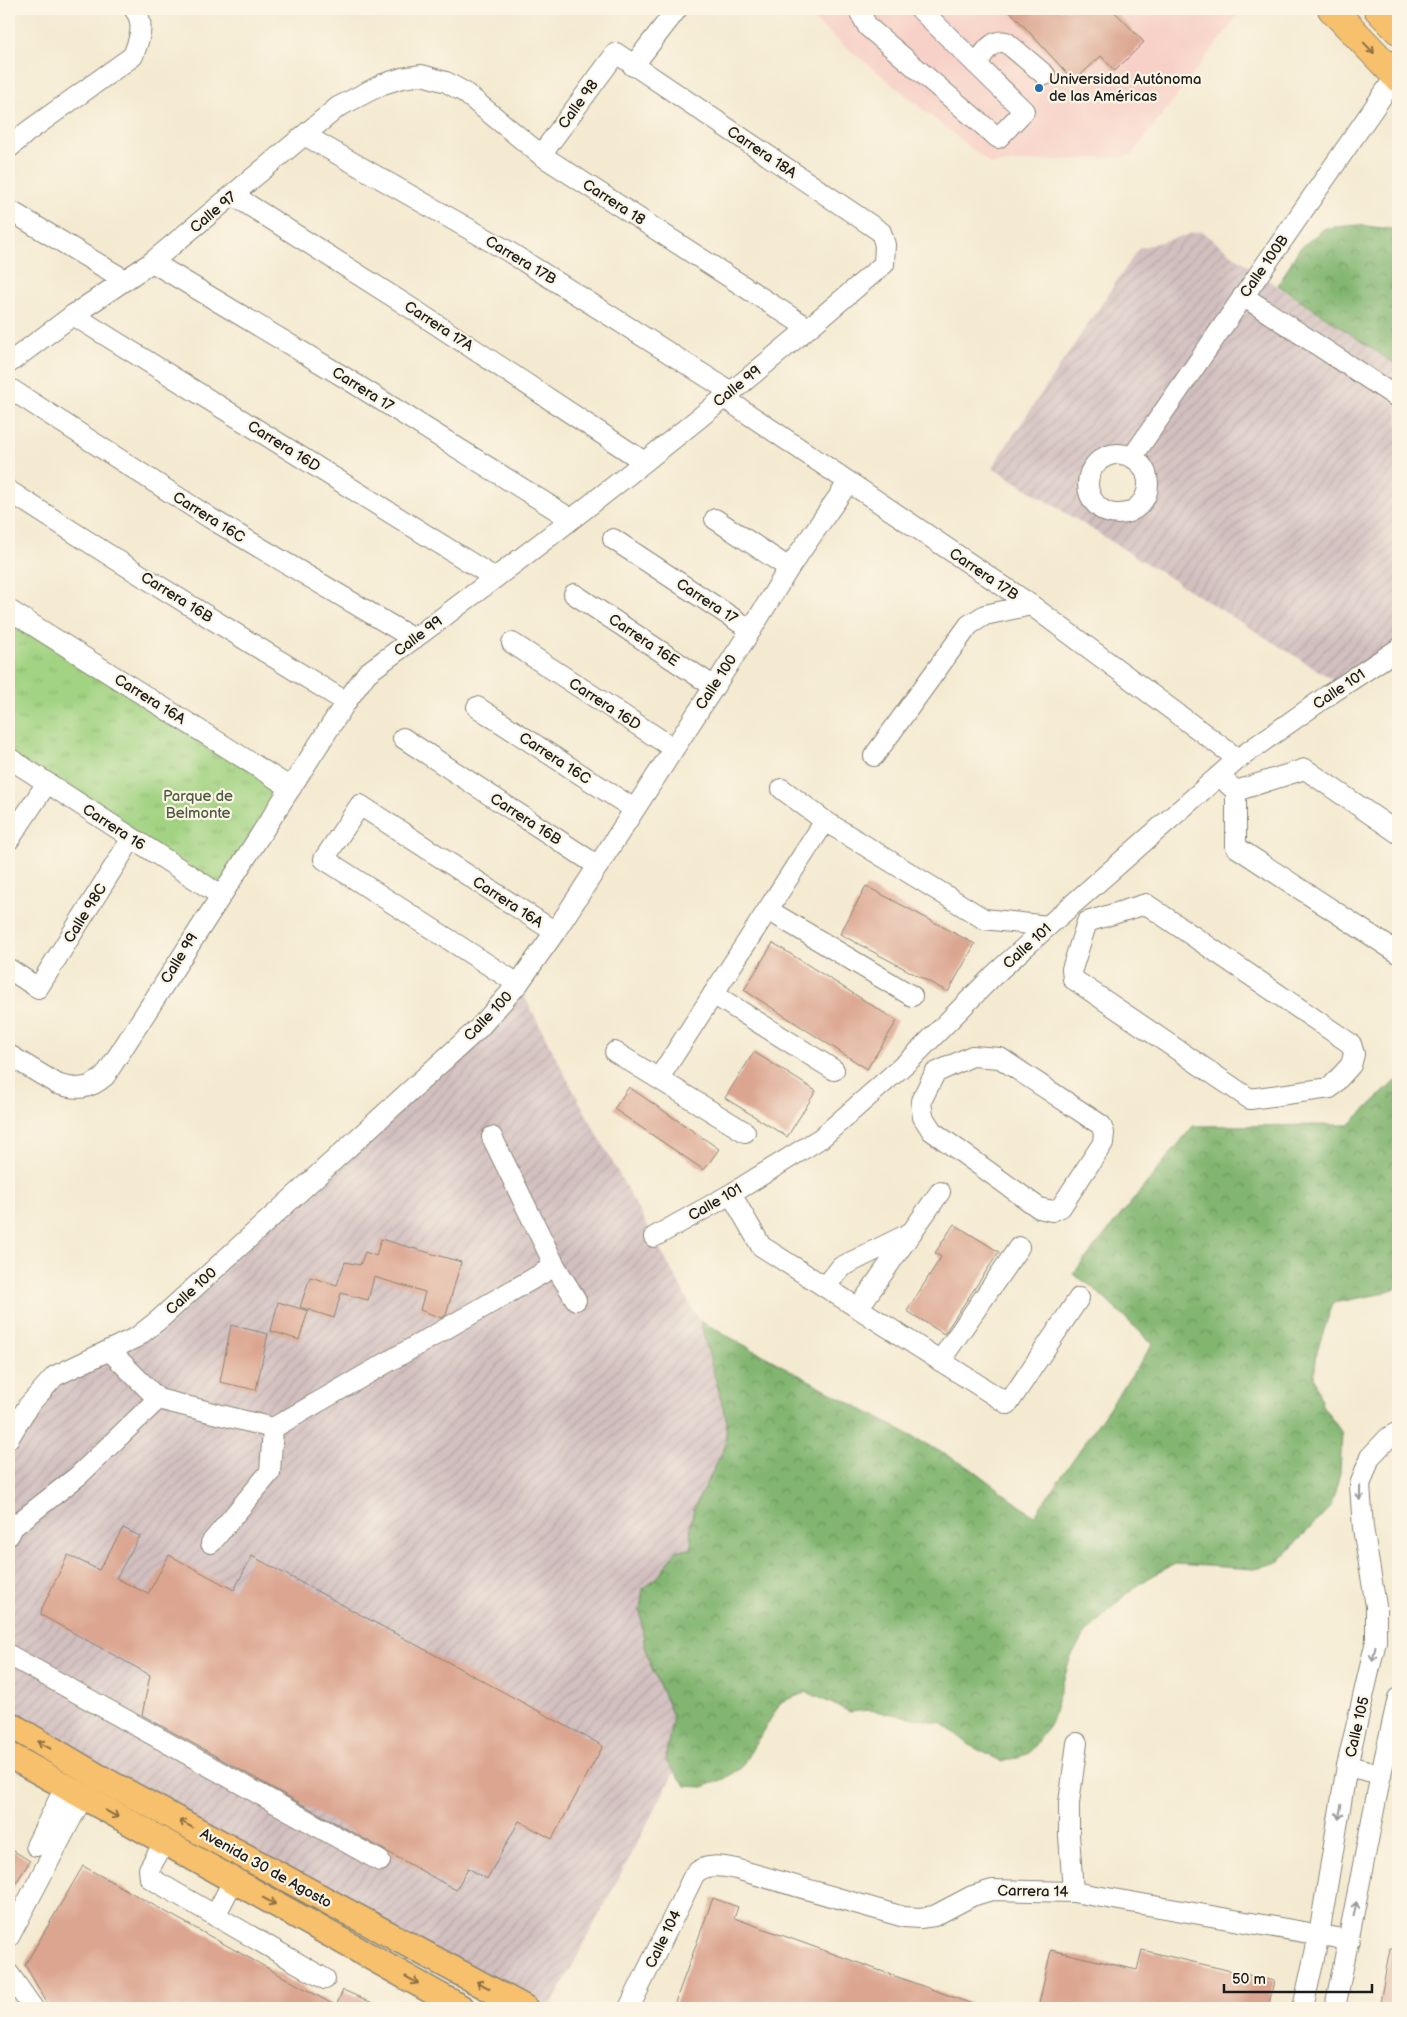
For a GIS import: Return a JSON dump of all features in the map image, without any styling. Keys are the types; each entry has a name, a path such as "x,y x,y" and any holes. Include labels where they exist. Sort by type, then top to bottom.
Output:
{"highway":[{"path":"1332,9 1397,77"},
{"path":"1378,9 1398,30"}],"main road":[{"name":"Avenida 30 de Agosto","path":"9,1724 97,1776 525,2008"},
{"name":"Avenida 30 de Agosto","path":"9,1756 462,2008"}],"street":[{"path":"9,148 27,132 133,56 141,37 139,15 134,9"},
{"path":"634,66 677,9"},
{"path":"858,9 868,27 998,138 1024,111 920,9"},
{"path":"976,64 994,42 999,40 1006,42 1045,75"},
{"name":"Carrera 18A","path":"616,53 881,232 885,245 884,264"},
{"name":"Calle 98","path":"541,155 616,53"},
{"name":"Carrera 18","path":"422,75 446,82 464,92 541,155 808,328"},
{"name":"Calle 97","path":"9,363 73,315 152,262 306,136 338,107 361,94 402,78 422,75"},
{"name":"Calle 100B","path":"1132,456 1397,77"},
{"name":"Carrera 17B","path":"306,136 506,250 727,394 848,483 1031,606 1238,759"},
{"name":"Carrera 17A","path":"232,195 422,315 643,461"},
{"path":"9,210 125,280"},
{"name":"Carrera 17","path":"152,262 344,377 571,519"},
{"name":"Calle 99","path":"9,1055 57,1084 73,1088 95,1084 105,1076 220,895 367,673 571,519 727,394 884,264"},
{"path":"1243,296 1398,398"},
{"name":"Carrera 16D","path":"73,315 495,578"},
{"name":"Carrera 16C","path":"9,388 210,518 414,639"},
{"name":"Calle 100","path":"9,1438 28,1406 55,1376 137,1336 189,1294 480,1027 518,984 598,866 789,568 848,483"},
{"name":"Carrera 16B","path":"9,491 346,702"},
{"path":"715,519 789,568"},
{"name":"Carrera 17","path":"613,539 751,630"},
{"name":"Carrera 16E","path":"574,594 713,686"},
{"path":"874,756 970,625 985,615 1031,606"},
{"name":"Carrera 16A","path":"9,610 290,788"},
{"name":"Carrera 16D","path":"512,643 674,748"},
{"name":"Calle 101","path":"654,1237 731,1194 820,1138 913,1057 993,976 1048,926 1238,759 1330,694 1398,650"},
{"name":"Carrera 16C","path":"477,707 634,808"},
{"name":"Carrera 16B","path":"403,738 598,866"},
{"name":"Carrera 16","path":"9,758 220,895"},
{"path":"1236,791 1305,769 1398,834"},
{"path":"1219,776 1236,791 1236,847 1398,952"},
{"path":"9,840 47,783"},
{"path":"782,790 825,821 984,920 1048,926"},
{"name":"Carrera 16A","path":"518,984 324,859 360,805 555,932"},
{"path":"659,1078 825,821"},
{"name":"Calle 98C","path":"9,969 38,988 132,838"},
{"path":"1146,904 1350,1044 1354,1054 1351,1065 1330,1088 1250,1099 1073,979 1072,969 1087,922 1146,904"},
{"path":"1069,908 1087,922"},
{"path":"768,910 912,996"},
{"path":"713,994 834,1070"},
{"path":"615,1052 745,1132"},
{"path":"972,1056 1000,1058 1100,1125 1104,1133 1103,1143 1061,1207 1052,1211 1039,1208 932,1131 923,1118 920,1101 935,1073 972,1056"},
{"path":"913,1057 935,1073"},
{"path":"492,1137 555,1266 576,1300"},
{"path":"859,1307 940,1192"},
{"path":"731,1194 760,1246 859,1307 1008,1404 1079,1298"},
{"path":"826,1286 841,1267 913,1231"},
{"path":"940,1361 1019,1247"},
{"path":"109,1350 158,1399 273,1428 555,1266"},
{"path":"9,1535 13,1527 78,1476 158,1399"},
{"path":"211,1543 270,1472 273,1428"},
{"path":"1378,1448 1398,1432"},
{"path":"1378,1448 1398,1446"},
{"name":"Calle 105","path":"1303,2008 1319,1935 1347,1766 1376,1641 1376,1606 1363,1528 1360,1485 1370,1457 1378,1448"},
{"path":"9,1655 380,1861"},
{"path":"1335,2008 1380,1774 1398,1698"},
{"path":"1073,1892 1069,1803 1077,1742"},
{"path":"1347,1766 1380,1774"},
{"path":"36,1846 73,1793"},
{"path":"9,1937 73,1793"},
{"path":"164,1843 149,1869 150,1878 325,1979"},
{"name":"Carrera 14","path":"697,1871 710,1866 723,1866 904,1918 934,1916 972,1896 992,1890 1073,1892 1349,1940"},
{"name":"Calle 104","path":"630,2008 697,1871"},
{"path":"215,1916 233,1881"},
{"path":"9,1974 33,2008"}],"shaded area":[{"name":"Universidad Autónoma de las Américas","path":"812,9 1243,9 1131,156 990,164 812,19"},
{"path":"1201,231 1258,273 1398,366 1398,649 1343,686 992,467 1139,248","holes":["1119,453 1132,456 1143,465 1149,478 1148,492 1141,504 1130,512 1116,514 1103,510 1094,501 1088,490 1089,476 1095,464 1106,456"]},
{"path":"518,984 572,1088 846,1590 707,1710 550,2008 525,2008 9,1724 9,1438 55,1376 137,1337"}],"green space":[{"path":"1358,225 1398,230 1398,366 1278,285 1299,249 1325,228"},
{"name":"Parque de Belmonte","path":"9,610 291,788 220,895 9,758"},
{"path":"1398,1081 1398,1287 1380,1294 1333,1303 1317,1351 1314,1377 1322,1405 1342,1433 1340,1473 1331,1506 1278,1562 1254,1569 1175,1564 1153,1575 1127,1593 1084,1635 1070,1659 1051,1722 1029,1753 1003,1762 971,1746 942,1723 869,1710 850,1712 807,1692 781,1702 740,1769 724,1779 703,1787 686,1786 665,1760 673,1716 650,1664 644,1642 640,1610 643,1588 658,1577 677,1550 692,1549 690,1527 694,1508 725,1447 727,1422 700,1321 970,1468 1034,1516 1153,1344 1091,1286 1073,1274 1193,1126 1349,1125 1394,1082"}],"building":[{"path":"1008,9 1112,9 1144,42 1115,71 1101,56 1074,81"},
{"path":"866,886 975,944 948,992 840,934"},
{"path":"773,943 897,1021 867,1069 744,990"},
{"path":"754,1052 816,1091 787,1137 725,1098"},
{"path":"629,1087 719,1149 704,1170 614,1109"},
{"path":"954,1224 999,1252 944,1334 907,1311 941,1257 935,1253"},
{"path":"381,1239 461,1262 446,1315 441,1318 420,1310 425,1292 374,1277 368,1300 341,1293 334,1318 300,1307 310,1277 337,1285 345,1262 360,1265 365,1252 376,1256"},
{"path":"278,1302 308,1311 299,1340 271,1331"},
{"path":"231,1325 268,1334 256,1390 220,1382"},
{"path":"123,1528 140,1536 116,1578 148,1594 169,1555 234,1590 252,1556 603,1746 552,1839 519,1821 487,1879 468,1868 456,1890 142,1715 150,1675 41,1615 42,1608 68,1555 99,1570"},
{"path":"9,1848 30,1861 9,1894"},
{"path":"83,1866 336,2006 343,1990 384,2008 50,2008 25,1965"},
{"path":"713,1898 738,1907 734,1918 978,2006 978,2008 673,2008"},
{"path":"1390,1948 1398,1949 1398,2008 1379,2008"},
{"path":"1051,1950 1137,1970 1142,1950 1274,1981 1268,2008 1038,2008"}],"place":[{"name":"Universidad Autónoma de las Américas","path":"1039,88"}]}
